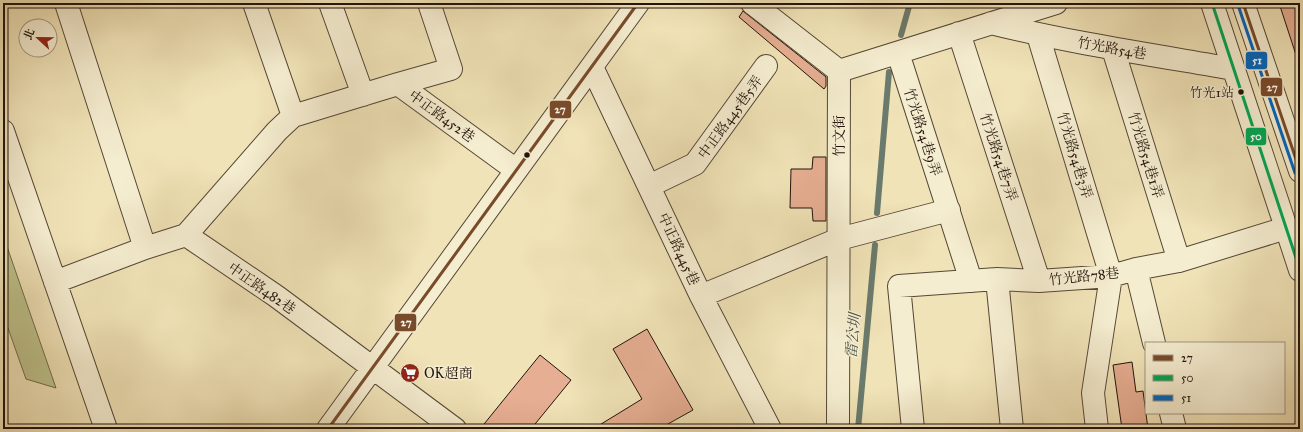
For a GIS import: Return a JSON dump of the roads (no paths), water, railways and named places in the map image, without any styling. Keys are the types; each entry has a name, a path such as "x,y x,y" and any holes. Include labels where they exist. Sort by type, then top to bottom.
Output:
{"street":[{"path":"66,3 145,248"},
{"path":"55,282 145,248 186,235 277,130 293,116 254,3"},
{"path":"330,3 363,95"},
{"path":"328,429 638,3"},
{"path":"752,3 839,71 1045,5"},
{"path":"1212,3 1300,270"},
{"path":"1243,3 1300,171"},
{"path":"398,84 451,69 432,13"},
{"name":"竹光路54巷","path":"991,23 1038,35 1234,69"},
{"name":"竹光路54巷7弄","path":"960,33 1039,281"},
{"name":"竹光路54巷3弄","path":"1038,35 1111,276"},
{"name":"竹光路54巷1弄","path":"1113,49 1179,261"},
{"name":"竹光路54巷9弄","path":"898,53 972,281"},
{"name":"中正路445巷","path":"592,66 701,296 770,429"},
{"name":"中正路445巷5弄","path":"649,186 695,164 766,66"},
{"name":"竹文街","path":"838,429 839,71"},
{"name":"中正路452巷","path":"293,116 398,84 516,170"},
{"path":"3,131 106,429"},
{"path":"701,296 839,238 949,210"},
{"name":"竹光路78巷","path":"913,429 899,286 997,279 1039,281 1111,276 1136,269 1179,261 1286,228"},
{"name":"中正路482巷","path":"186,235 276,296 455,429"},
{"path":"1136,269 1154,342"},
{"path":"1097,429 1093,393 1111,276"},
{"path":"997,279 1012,429"},
{"path":"1171,414 1175,429"}],"waterway":[{"name":"雷公圳","path":"901,35 910,3"},
{"name":"雷公圳","path":"877,213 889,72"},
{"name":"雷公圳","path":"858,429 875,245"}],"place":[{"name":"竹光1站","path":"1241,92"},
{"name":"OK超商","path":"410,373"}]}
